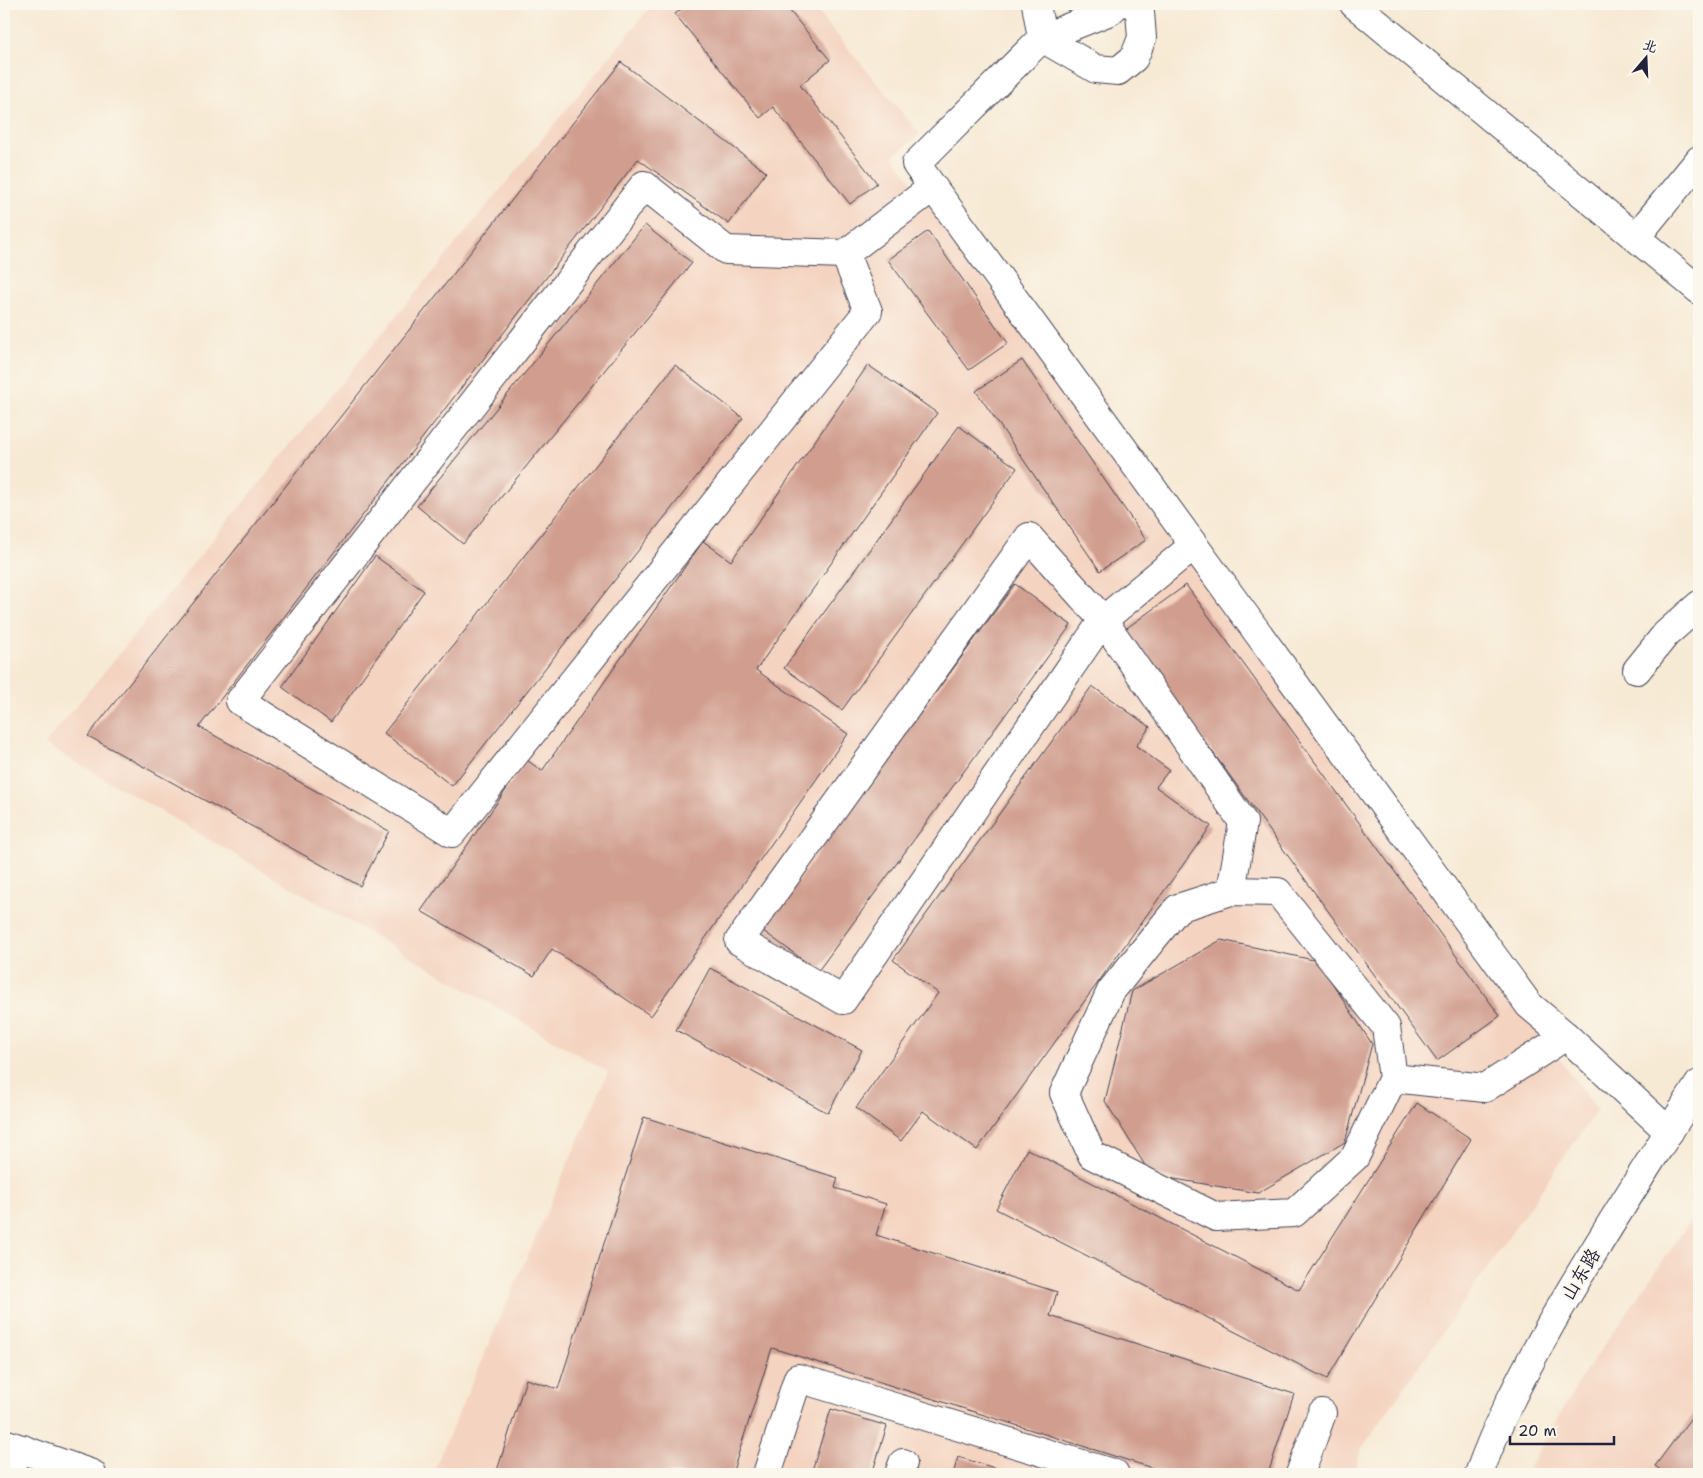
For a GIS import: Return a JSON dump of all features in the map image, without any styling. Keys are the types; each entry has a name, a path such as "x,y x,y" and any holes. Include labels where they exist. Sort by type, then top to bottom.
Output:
{"street":[{"path":"1036,4 1042,38 1096,70 1118,71 1134,58 1142,38 1140,12 1133,4"},
{"path":"1116,4 1110,11 1042,38 916,164 1529,1005 1566,1036 1670,1132"},
{"path":"1354,4 1699,290"},
{"path":"1636,238 1699,160"},
{"path":"845,254 868,311 452,833 240,701 644,185 726,250 845,254 933,187"},
{"path":"1194,545 1103,620 843,1000 739,941 1029,537 1103,620 1243,822 1231,890"},
{"path":"1637,670 1666,634 1699,605"},
{"path":"1231,890 1278,892 1386,1026 1394,1078 1355,1157 1294,1213 1216,1217 1092,1155 1064,1093 1111,991 1178,908 1231,890"},
{"path":"1394,1078 1485,1088 1566,1036"},
{"name":"山东路","path":"1479,1474 1485,1455 1527,1367 1575,1282 1699,1084"},
{"path":"767,1474 798,1378 1115,1474"},
{"path":"1300,1474 1322,1413"},
{"path":"4,1473 13,1446 92,1474"}],"shaded area":[{"path":"653,4 811,4 920,134 893,156 1597,1110 1362,1448 1353,1474 432,1474 608,1072 45,744"},
{"path":"1699,1209 1699,1474 1525,1474 1582,1377"}],"building":[{"path":"688,4 784,4 830,60 800,85 877,183 850,204 773,107 760,118 675,14"},
{"path":"621,62 766,172 729,224 638,159 199,727 389,831 360,886 88,736"},
{"path":"645,225 692,263 463,544 417,506"},
{"path":"928,231 1008,343 969,370 888,260"},
{"path":"1022,360 1146,540 1100,571 976,391"},
{"path":"675,365 743,418 452,786 384,733"},
{"path":"868,365 937,413 756,670 848,734 651,1016 552,949 534,976 421,911 527,760 542,771 703,541 731,561"},
{"path":"959,426 1017,468 842,710 784,668"},
{"path":"375,556 424,591 331,722 282,687"},
{"path":"1015,584 1071,625 818,971 762,930"},
{"path":"1186,585 1500,1016 1437,1061 1124,630"},
{"path":"1092,686 1150,727 1136,746 1169,770 1156,787 1211,826 977,1150 923,1111 901,1141 856,1108 938,993 893,960"},
{"path":"1221,940 1318,961 1372,1044 1345,1142 1258,1193 1151,1175 1105,1101 1132,991"},
{"path":"710,968 862,1050 828,1113 676,1030"},
{"path":"1417,1103 1471,1139 1327,1379 996,1209 1027,1149 1299,1290"},
{"path":"644,1117 838,1178 835,1188 886,1204 876,1235 1057,1292 1050,1316 1294,1394 1268,1474 1171,1474 772,1348 732,1474 496,1474 526,1379 558,1389"},
{"path":"1699,1407 1699,1474 1666,1474 1655,1466"},
{"path":"831,1409 887,1426 872,1474 811,1474"},
{"path":"958,1457 1015,1474 953,1474"}]}
